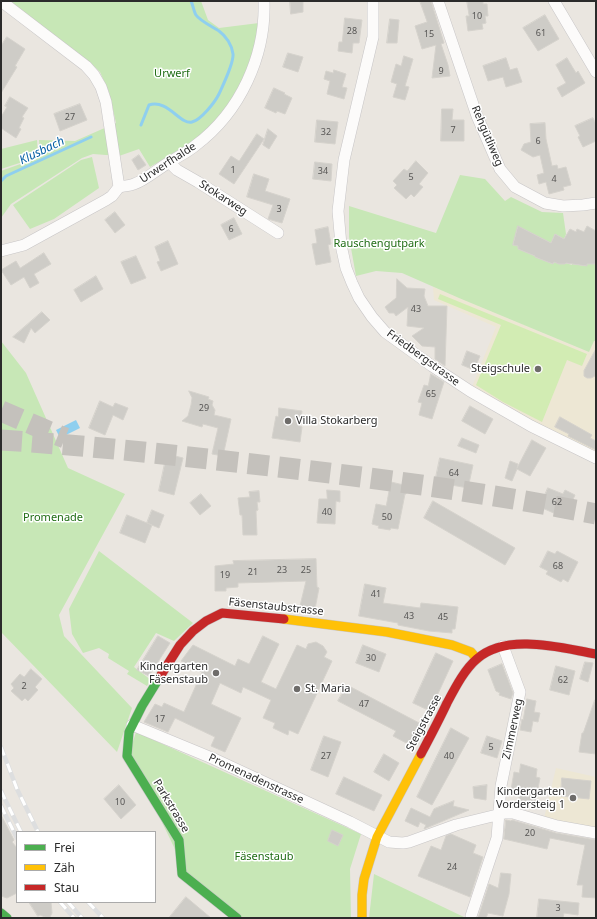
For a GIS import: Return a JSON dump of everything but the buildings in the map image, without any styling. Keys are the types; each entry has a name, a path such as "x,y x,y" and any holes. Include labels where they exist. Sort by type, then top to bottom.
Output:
{"street":[{"path":"1,1 86,66 94,75 101,87 106,102 119,186 112,196 106,200 24,245 1,251"},
{"name":"Urwerfhalde","path":"119,186 134,184 196,146 221,122 236,102 252,70 260,44 265,17 264,1"},
{"name":"Friedbergstrasse","path":"373,1 373,37 344,160 338,211 341,245 346,268 359,298 372,317 385,332 432,366 470,391 531,426 596,458"},
{"name":"Rehgütliweg","path":"438,1 477,116 500,169 515,187 545,203 563,206 596,203"},
{"path":"554,1 596,72"},
{"name":"Stokarweg","path":"169,162 178,170 278,233"},
{"name":"Fäsenstaubstrasse","path":"130,729 142,706 180,645 193,631 206,621 222,613 253,615 387,632 452,645 472,652 477,659"},
{"name":"Steigstrasse","path":"362,918 364,879 377,837 462,675 486,652 503,646 529,644 596,654"},
{"name":"Zimmerweg","path":"471,916 497,838 501,786 520,692 503,646"},
{"name":"Promenadenstrasse","path":"130,729 212,758 350,822 389,842 403,843 419,839 456,825 505,813 513,813 557,826 596,833"},
{"name":"Parkstrasse","path":"130,729 127,756 179,840 182,874 237,918"},
{"path":"1,913 7,918"}],"shaded area":[{"name":"Steigschule","path":"433,287 589,352 594,340 596,341 596,458 472,387 496,327 434,300"},
{"name":"Kindergarten Vordersteig 1","path":"556,768 596,777 596,830 544,818"}],"green space":[{"name":"Urwerf","path":"9,1 201,1 208,20 219,28 259,23 253,56 241,88 219,119 195,140 150,167 139,149 119,156 93,154 82,158 11,204 1,218 1,171 40,157 39,140 75,141 116,123 109,92 100,72 87,60"},
{"path":"37,140 38,157 1,169 1,149"},
{"path":"92,157 99,188 54,219 30,229 13,205 81,160"},
{"name":"Rauschengutpark","path":"460,175 485,179 505,201 511,197 542,212 563,213 566,234 564,239 555,234 551,243 518,227 513,245 518,246 518,249 553,264 554,262 586,266 587,264 596,264 596,341 594,341 589,352 402,273 376,271 356,276 349,237 349,206 436,233"},
{"path":"440,294 587,354 582,366 567,360 542,422 503,402 476,385 501,325 438,299"},
{"name":"Promenade","path":"1,341 26,373 68,468 125,494 59,615 64,636 132,708 117,752 1,632"},
{"path":"99,551 193,623 174,641 156,633 134,667 151,680 147,686 127,674 129,671 108,658 109,654 99,648 83,653 72,634 69,609"},
{"name":"Fäsenstaub","path":"136,732 361,834 350,869 351,918 243,918 186,872 129,754"},
{"path":"374,874 466,918 369,918"}],"water":[{"path":"76,420 80,428 60,438 56,430"}],"waterway":[{"name":"Klusbach","path":"141,125 149,105 156,104 168,109 187,122 196,121 207,110 219,94 228,74 233,58 230,44 222,33 203,22 195,14 191,1"},
{"name":"Klusbach","path":"1,181 6,176 91,137"}],"tunnel":[{"path":"1,411 65,438"},
{"path":"1,440 144,452 326,473 481,494 596,514"}],"railway":[{"path":"1,747 17,789 38,831"},
{"path":"1,791 21,831"},
{"path":"1,806 16,836"},
{"path":"61,903 74,918"},
{"path":"69,903 82,918"},
{"path":"89,903 103,918"}],"traffic: fast":[{"path":"161,675 142,706 129,732 127,756 179,840 182,874 237,918"},
{"path":"1,913 7,918"}],"traffic: slow":[{"path":"284,619 387,632 452,645 471,652 477,659"},
{"path":"362,918 364,879 377,837 421,754"}],"traffic: jam":[{"path":"161,675 180,645 193,631 206,621 222,613 284,619"},
{"path":"421,754 461,678 469,667 486,652 497,647 536,644 596,654"}],"place":[{"name":"Steigschule","path":"538,369"},
{"name":"Villa Stokarberg","path":"288,421"},
{"name":"Kindergarten Fäsenstaub","path":"216,673"},
{"name":"St. Maria","path":"297,689"},
{"name":"Kindergarten Vordersteig 1","path":"573,798"}]}
